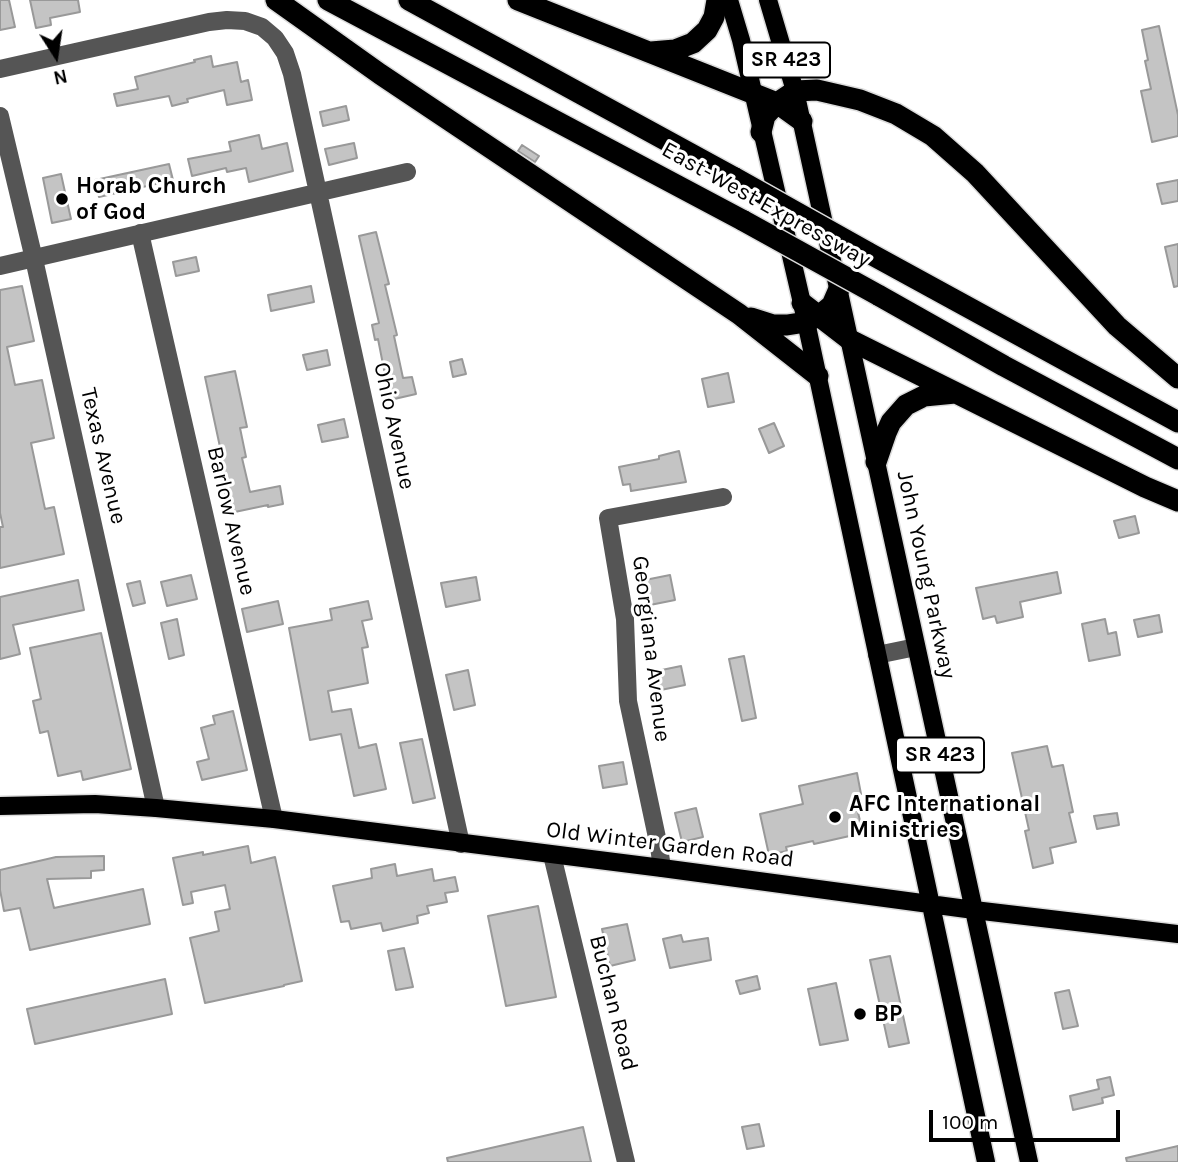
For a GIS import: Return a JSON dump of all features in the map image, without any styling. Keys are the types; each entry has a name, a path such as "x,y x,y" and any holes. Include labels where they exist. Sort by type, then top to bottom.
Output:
{"highway":[{"path":"276,0 380,74 739,314 818,376"},
{"name":"East-West Expressway","path":"328,0 744,221 1016,372 1178,458"},
{"name":"East-West Expressway","path":"409,0 1178,422"},
{"path":"518,0 777,103 802,121"},
{"path":"649,52 675,50 693,43 707,30 714,17 717,0"},
{"path":"761,132 765,116 777,103 795,91 817,90 860,100 896,114 933,136 975,173 1117,327 1178,378"},
{"path":"739,314 773,325 787,325 832,305 839,289"},
{"path":"810,313 850,340 1178,501"},
{"path":"876,462 891,422 906,405 924,396 957,393"}],"main road":[{"name":"SR 423","path":"729,0 810,313 818,376 986,1162"},
{"name":"John Young Parkway","path":"768,0 802,121 1029,1162"},
{"name":"Old Winter Garden Road","path":"0,806 95,804 274,819 1178,934"}],"street":[{"name":"Ohio Avenue","path":"0,69 227,20 245,21 262,27 275,38 285,53 292,74 461,844"},
{"name":"Texas Avenue","path":"0,116 156,808"},
{"path":"0,266 407,172"},
{"name":"Barlow Avenue","path":"140,233 274,819"},
{"name":"Georgiana Avenue","path":"662,868 628,701 625,619 608,518 723,497"},
{"path":"877,655 916,647"},
{"name":"Buchan Road","path":"552,855 626,1162"}],"building":[{"path":"0,0 9,0 15,27 0,30"},
{"path":"30,0 78,0 80,12 50,18 51,25 36,28"},
{"path":"1159,26 1178,115 1178,136 1152,142 1141,91 1151,89 1142,30"},
{"path":"211,56 213,67 237,62 241,82 248,80 252,100 227,105 224,90 187,99 188,102 172,106 169,96 117,106 114,94 138,89 135,77"},
{"path":"346,106 349,120 323,126 320,112"},
{"path":"259,135 262,149 287,143 293,171 249,182 246,168 227,172 226,168 192,176 188,159 231,151 229,142"},
{"path":"354,143 357,158 329,165 325,149"},
{"path":"522,145 539,156 535,162 518,151"},
{"path":"169,164 173,180 99,197 95,180"},
{"path":"61,174 71,219 52,223 43,178"},
{"path":"1178,180 1178,201 1162,204 1157,184"},
{"path":"376,232 389,284 385,285 397,335 394,336 403,378 412,377 416,394 390,400 378,339 375,340 372,325 379,323 359,236"},
{"path":"1178,244 1178,286 1174,287 1165,247"},
{"path":"196,257 199,271 176,276 173,262"},
{"path":"22,286 34,341 7,347 15,385 42,380 54,438 31,443 45,509 54,507 64,554 0,568 0,527 3,527 0,513 0,290"},
{"path":"311,286 314,302 271,311 268,295"},
{"path":"327,350 330,365 307,370 303,355"},
{"path":"462,359 466,374 453,377 450,362"},
{"path":"235,371 247,427 240,428 246,457 242,458 250,492 280,486 283,504 230,513 214,448 220,447 205,377"},
{"path":"728,373 734,402 708,407 702,379"},
{"path":"344,419 348,437 322,442 318,425"},
{"path":"774,423 784,446 769,453 759,429"},
{"path":"679,451 686,482 631,491 630,484 623,485 619,467 659,459 659,456"},
{"path":"1135,516 1139,533 1119,538 1114,521"},
{"path":"1057,572 1061,593 1020,602 1023,617 997,623 995,616 983,619 976,588"},
{"path":"191,575 197,599 167,606 161,582"},
{"path":"670,575 675,600 650,605 645,580"},
{"path":"476,577 480,600 446,607 441,583"},
{"path":"78,580 84,610 13,625 20,654 0,659 0,597"},
{"path":"140,581 145,603 133,606 127,584"},
{"path":"278,601 283,624 247,632 242,609"},
{"path":"368,601 372,619 362,621 368,647 362,648 368,683 328,691 332,712 351,709 359,748 376,744 386,789 354,796 341,734 310,740 289,628 332,620 330,609"},
{"path":"1159,615 1162,632 1138,637 1134,620"},
{"path":"177,619 184,655 169,659 161,623"},
{"path":"1105,619 1108,634 1116,632 1120,655 1089,661 1082,624"},
{"path":"101,633 131,769 83,780 81,771 58,776 48,731 40,733 33,701 41,699 30,648"},
{"path":"744,656 756,718 742,721 729,659"},
{"path":"681,666 685,685 656,691 652,672"},
{"path":"468,670 475,705 454,710 446,675"},
{"path":"233,711 247,770 202,780 197,762 209,759 201,728 215,724 213,716"},
{"path":"422,739 435,798 413,803 400,743"},
{"path":"1047,746 1052,767 1063,765 1076,842 1050,848 1053,863 1033,868 1025,831 1029,830 1012,753"},
{"path":"623,762 627,784 603,788 599,766"},
{"path":"857,773 861,794 854,796 863,833 786,847 787,851 769,855 760,814 803,804 799,786"},
{"path":"696,808 703,837 682,842 675,813"},
{"path":"1117,813 1119,825 1097,829 1094,816"},
{"path":"248,846 251,863 275,857 302,981 205,1003 190,938 219,931 215,912 230,909 225,885 191,892 193,903 183,905 173,858"},
{"path":"104,856 104,870 91,871 91,878 47,879 54,908 143,889 150,924 30,950 20,908 4,911 0,870 56,857"},
{"path":"395,864 397,876 432,869 434,881 455,877 458,891 445,893 447,902 427,906 429,913 417,916 418,923 383,931 381,923 351,929 349,921 341,922 333,886 372,878 371,869"},
{"path":"538,906 556,997 506,1006 488,916"},
{"path":"627,924 635,960 610,966 602,929"},
{"path":"681,935 683,942 708,938 711,960 670,968 663,939"},
{"path":"404,948 413,987 396,990 388,951"},
{"path":"890,956 909,1043 889,1047 870,960"},
{"path":"757,976 760,989 740,994 736,981"},
{"path":"165,979 172,1014 35,1044 27,1009"},
{"path":"836,983 848,1040 820,1045 808,989"},
{"path":"1069,990 1078,1026 1063,1029 1055,993"},
{"path":"1110,1077 1114,1095 1102,1098 1103,1103 1073,1110 1070,1096 1099,1089 1097,1080"},
{"path":"759,1124 764,1146 747,1149 742,1127"},
{"path":"583,1127 591,1162 448,1162 447,1158"},
{"path":"1178,1146 1178,1162 1127,1162 1126,1158"}],"place":[{"name":"Horab Church of God","path":"62,199"},
{"name":"AFC International Ministries","path":"835,817"},
{"name":"BP","path":"860,1014"}]}
